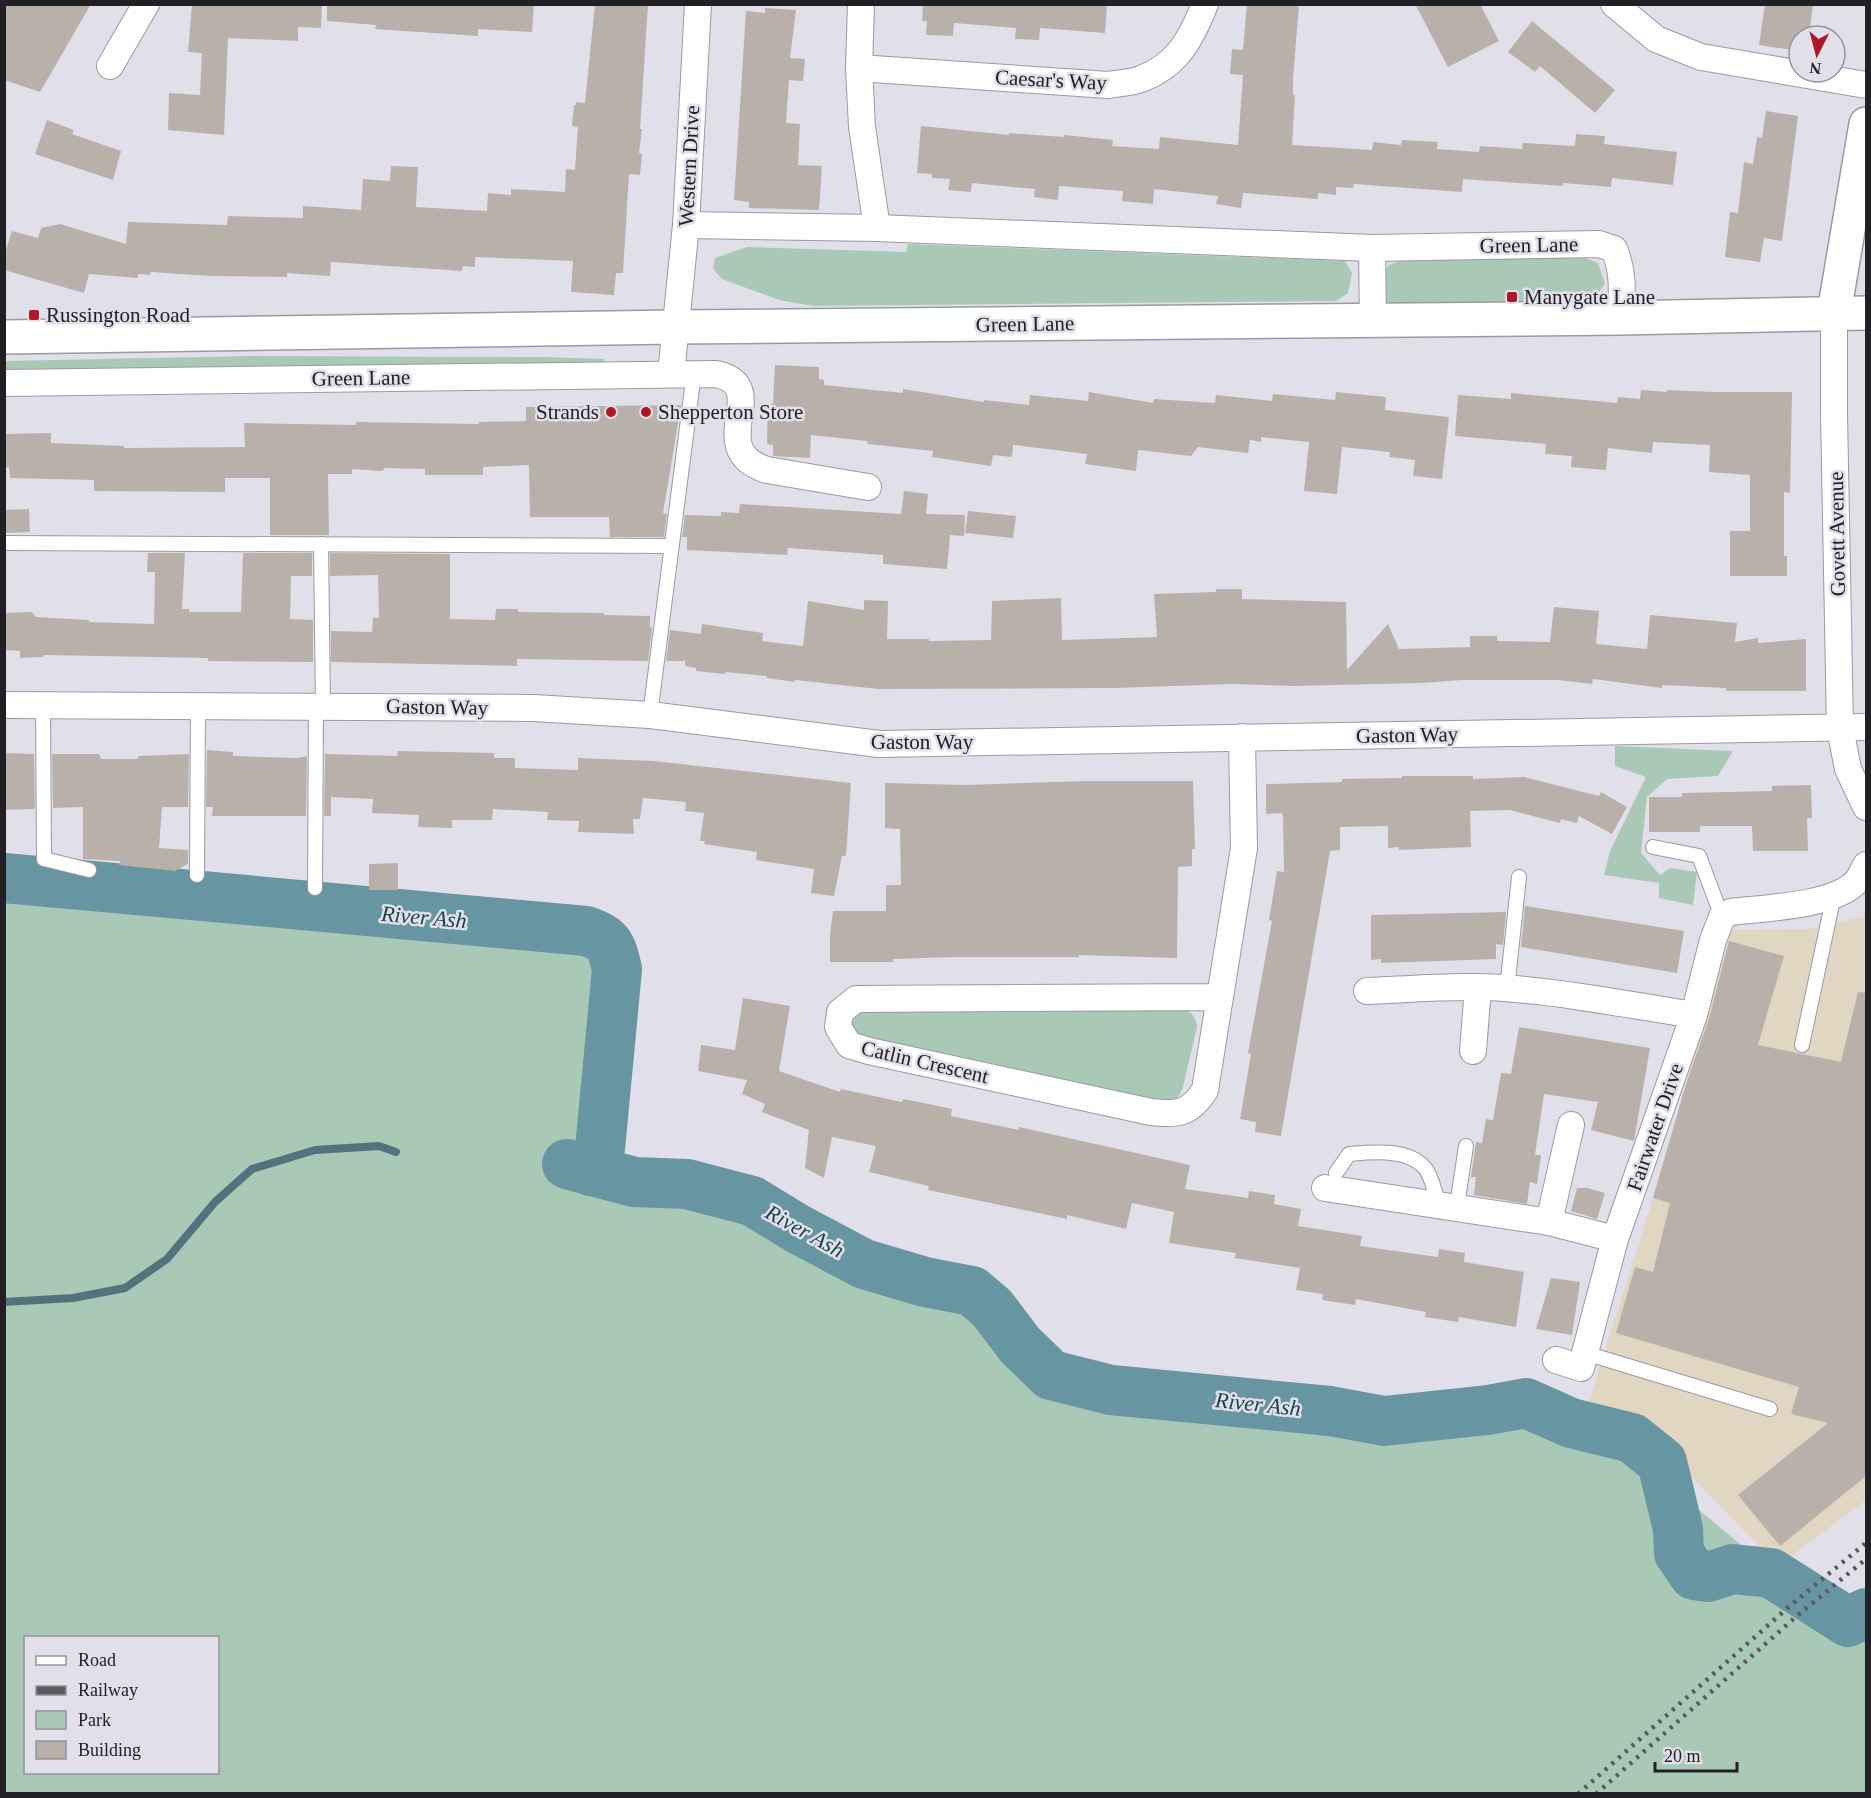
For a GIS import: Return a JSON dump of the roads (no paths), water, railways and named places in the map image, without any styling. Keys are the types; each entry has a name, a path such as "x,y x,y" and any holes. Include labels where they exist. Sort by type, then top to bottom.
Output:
{"main road":[{"path":"1834,313 1865,143"},
{"name":"Green Lane","path":"4,337 676,327 1621,318 1866,313"}],"street":[{"path":"110,66 146,4"},
{"name":"Western Drive","path":"676,327 687,225 698,4"},
{"path":"861,4 858,68 862,128 877,228"},
{"name":"Caesar's Way","path":"858,68 1108,85 1139,80 1171,63 1193,34 1205,4"},
{"path":"1614,4 1656,39 1701,57 1866,85"},
{"name":"Green Lane","path":"687,225 877,228 1372,248 1599,244 1614,249 1619,260 1622,276 1621,318"},
{"path":"1372,248 1373,320"},
{"name":"Govett Avenue","path":"1834,313 1840,728"},
{"path":"676,327 682,373"},
{"name":"Green Lane","path":"4,383 716,374 735,381 740,392 738,443 743,456 752,465 767,470 868,487"},
{"name":"Gaston Way","path":"4,705 534,708 651,715 879,744 1840,728"},
{"path":"1866,728 1840,728 1848,769 1866,807"},
{"name":"Catlin Crescent","path":"1219,997 856,999 840,1012 838,1027 849,1045 868,1051 1150,1112 1168,1114 1183,1112 1197,1103 1205,1090 1245,848 1242,737"},
{"path":"1722,917 1731,912 1816,901 1834,895 1857,881 1866,865"},
{"name":"Fairwater Drive","path":"1585,1353 1615,1239 1694,1015 1713,940 1722,917"},
{"path":"1473,1051 1478,987"},
{"path":"1367,991 1478,987 1508,989 1694,1015"},
{"path":"1549,1222 1571,1125"},
{"path":"1330,1180 1448,1205 1549,1222 1615,1239"},
{"path":"1556,1360 1581,1368 1585,1353"}],"lane":[{"path":"651,715 671,546 682,373"},
{"path":"4,543 671,546"},
{"path":"315,888 320,706 321,544"},
{"path":"43,705 44,859 89,870"},
{"path":"197,875 198,705"},
{"path":"1653,847 1699,856 1722,917"},
{"path":"1508,989 1519,877"},
{"path":"1802,1046 1834,895"},
{"path":"1448,1205 1466,1146"},
{"path":"1330,1180 1349,1154 1371,1152 1413,1157 1426,1170 1448,1205"},
{"path":"1585,1353 1770,1409"}],"waterway":[{"name":"River Ash","path":"4,878 586,931 600,937 611,949 617,969 600,1149 591,1171"},
{"path":"4,1302 73,1298 125,1288 167,1259 215,1202 252,1169 315,1150 379,1146 396,1152"},
{"name":"River Ash","path":"567,1164 634,1182 687,1184 752,1201 798,1229 864,1264 925,1282 972,1291 992,1308 1020,1345 1051,1375 1111,1390 1330,1411 1384,1421 1488,1410 1526,1403 1571,1423 1632,1438 1662,1462 1678,1529 1679,1553 1694,1575 1708,1577 1733,1569 1771,1573 1848,1622 1866,1613"}],"railway":[{"path":"1578,1794 1791,1605 1866,1543"},
{"path":"1596,1794 1798,1615 1866,1559"}],"place":[{"name":"Manygate Lane","path":"1512,297"},
{"name":"Russington Road","path":"34,315"},
{"name":"Strands","path":"611,412"},
{"name":"Shepperton Store","path":"646,412"}]}
